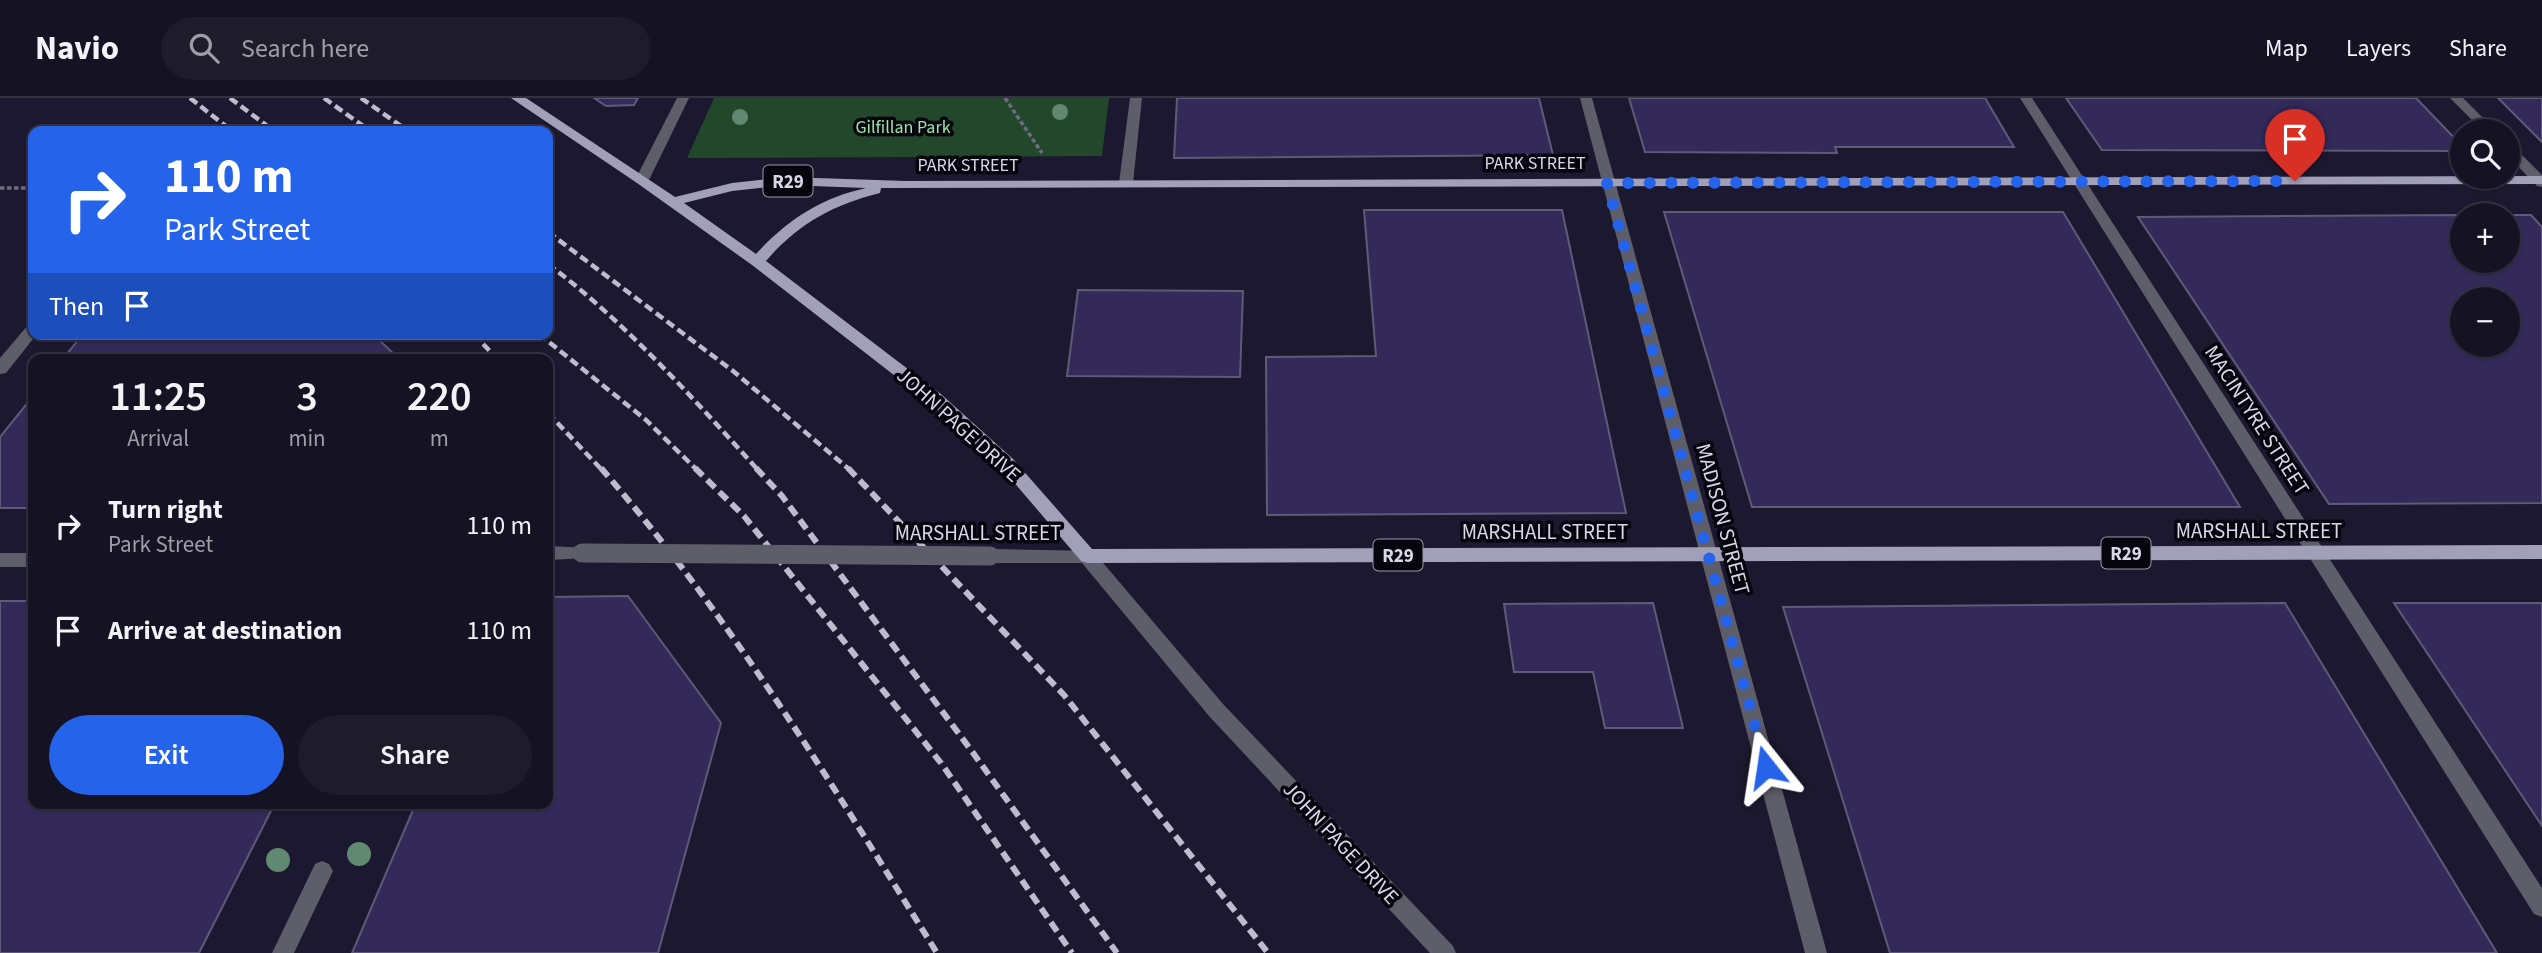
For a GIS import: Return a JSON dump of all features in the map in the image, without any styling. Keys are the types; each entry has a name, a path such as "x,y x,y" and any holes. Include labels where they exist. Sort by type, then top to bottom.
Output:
{"main road":[{"name":"JOHN PAGE DRIVE","path":"517,98 642,180 757,262 936,399 1007,463 1087,556"},
{"name":"PARK STREET","path":"673,202 732,187 786,181 906,185 2541,181"},
{"name":"PARK STREET","path":"757,262 782,233 812,210 850,195 906,185"},
{"name":"MARSHALL STREET","path":"1087,556 2542,552"}],"street":[{"path":"642,180 683,98"},
{"path":"1126,183 1136,98"},
{"name":"MADISON STREET","path":"1586,98 1816,953"},
{"name":"MACINTYRE STREET","path":"2026,98 2542,907"},
{"path":"2456,98 2478,119"},
{"path":"2520,161 2541,181"},
{"path":"0,369 28,335"},
{"name":"MARSHALL STREET","path":"553,553 1087,556"},
{"name":"JOHN PAGE DRIVE","path":"1087,556 1216,710 1445,953"},
{"path":"0,560 28,560"},
{"path":"283,953 322,870"}],"path":[{"path":"1005,98 1035,141 1060,184"},
{"path":"0,188 28,188"}],"green space":[{"name":"Gilfillan Park","path":"714,98 1109,98 1102,156 687,158"}],"building":[{"path":"594,98 638,98 634,105 606,106"},
{"path":"1177,98 1539,98 1553,155 1174,158"},
{"path":"1629,98 1985,98 2014,147 1835,147 1837,153 1645,152"},
{"path":"2066,98 2416,98 2450,133 2450,151 2102,150"},
{"path":"2498,98 2542,98 2542,142 2520,119"},
{"path":"1364,210 1562,210 1626,513 1267,515 1266,357 1376,356"},
{"path":"1664,212 2063,212 2240,507 1752,507"},
{"path":"2450,215 2450,273 2520,273 2520,215 2531,215 2542,227 2542,503 2329,504 2138,217"},
{"path":"1078,290 1243,291 1240,377 1067,376"},
{"path":"78,340 379,340 394,354 67,354"},
{"path":"28,402 28,508 0,508 0,437"},
{"path":"628,596 721,723 658,953 352,953 413,809 553,809 553,597"},
{"path":"0,601 28,601 28,809 272,809 199,953 0,953"},
{"path":"1653,603 1683,728 1605,728 1593,672 1514,672 1504,604"},
{"path":"2285,603 2497,953 1890,953 1783,607"},
{"path":"2394,603 2542,603 2542,826"}],"railway":[{"path":"190,98 226,126"},
{"path":"230,98 267,126"},
{"path":"324,98 363,126"},
{"path":"361,98 401,126"},
{"path":"553,236 733,371 850,470"},
{"path":"553,268 631,336 758,470"},
{"path":"480,340 492,354"},
{"path":"546,340 646,420 697,470"},
{"path":"553,418 602,470"},
{"path":"601,468 648,524 737,642 819,765 937,953"},
{"path":"695,468 744,516 941,763 1072,953"},
{"path":"756,468 782,496 971,750 1117,953"},
{"path":"850,470 1064,695 1268,953"}],"route":[{"path":"1766,767 1607,183 2295,181"}]}
